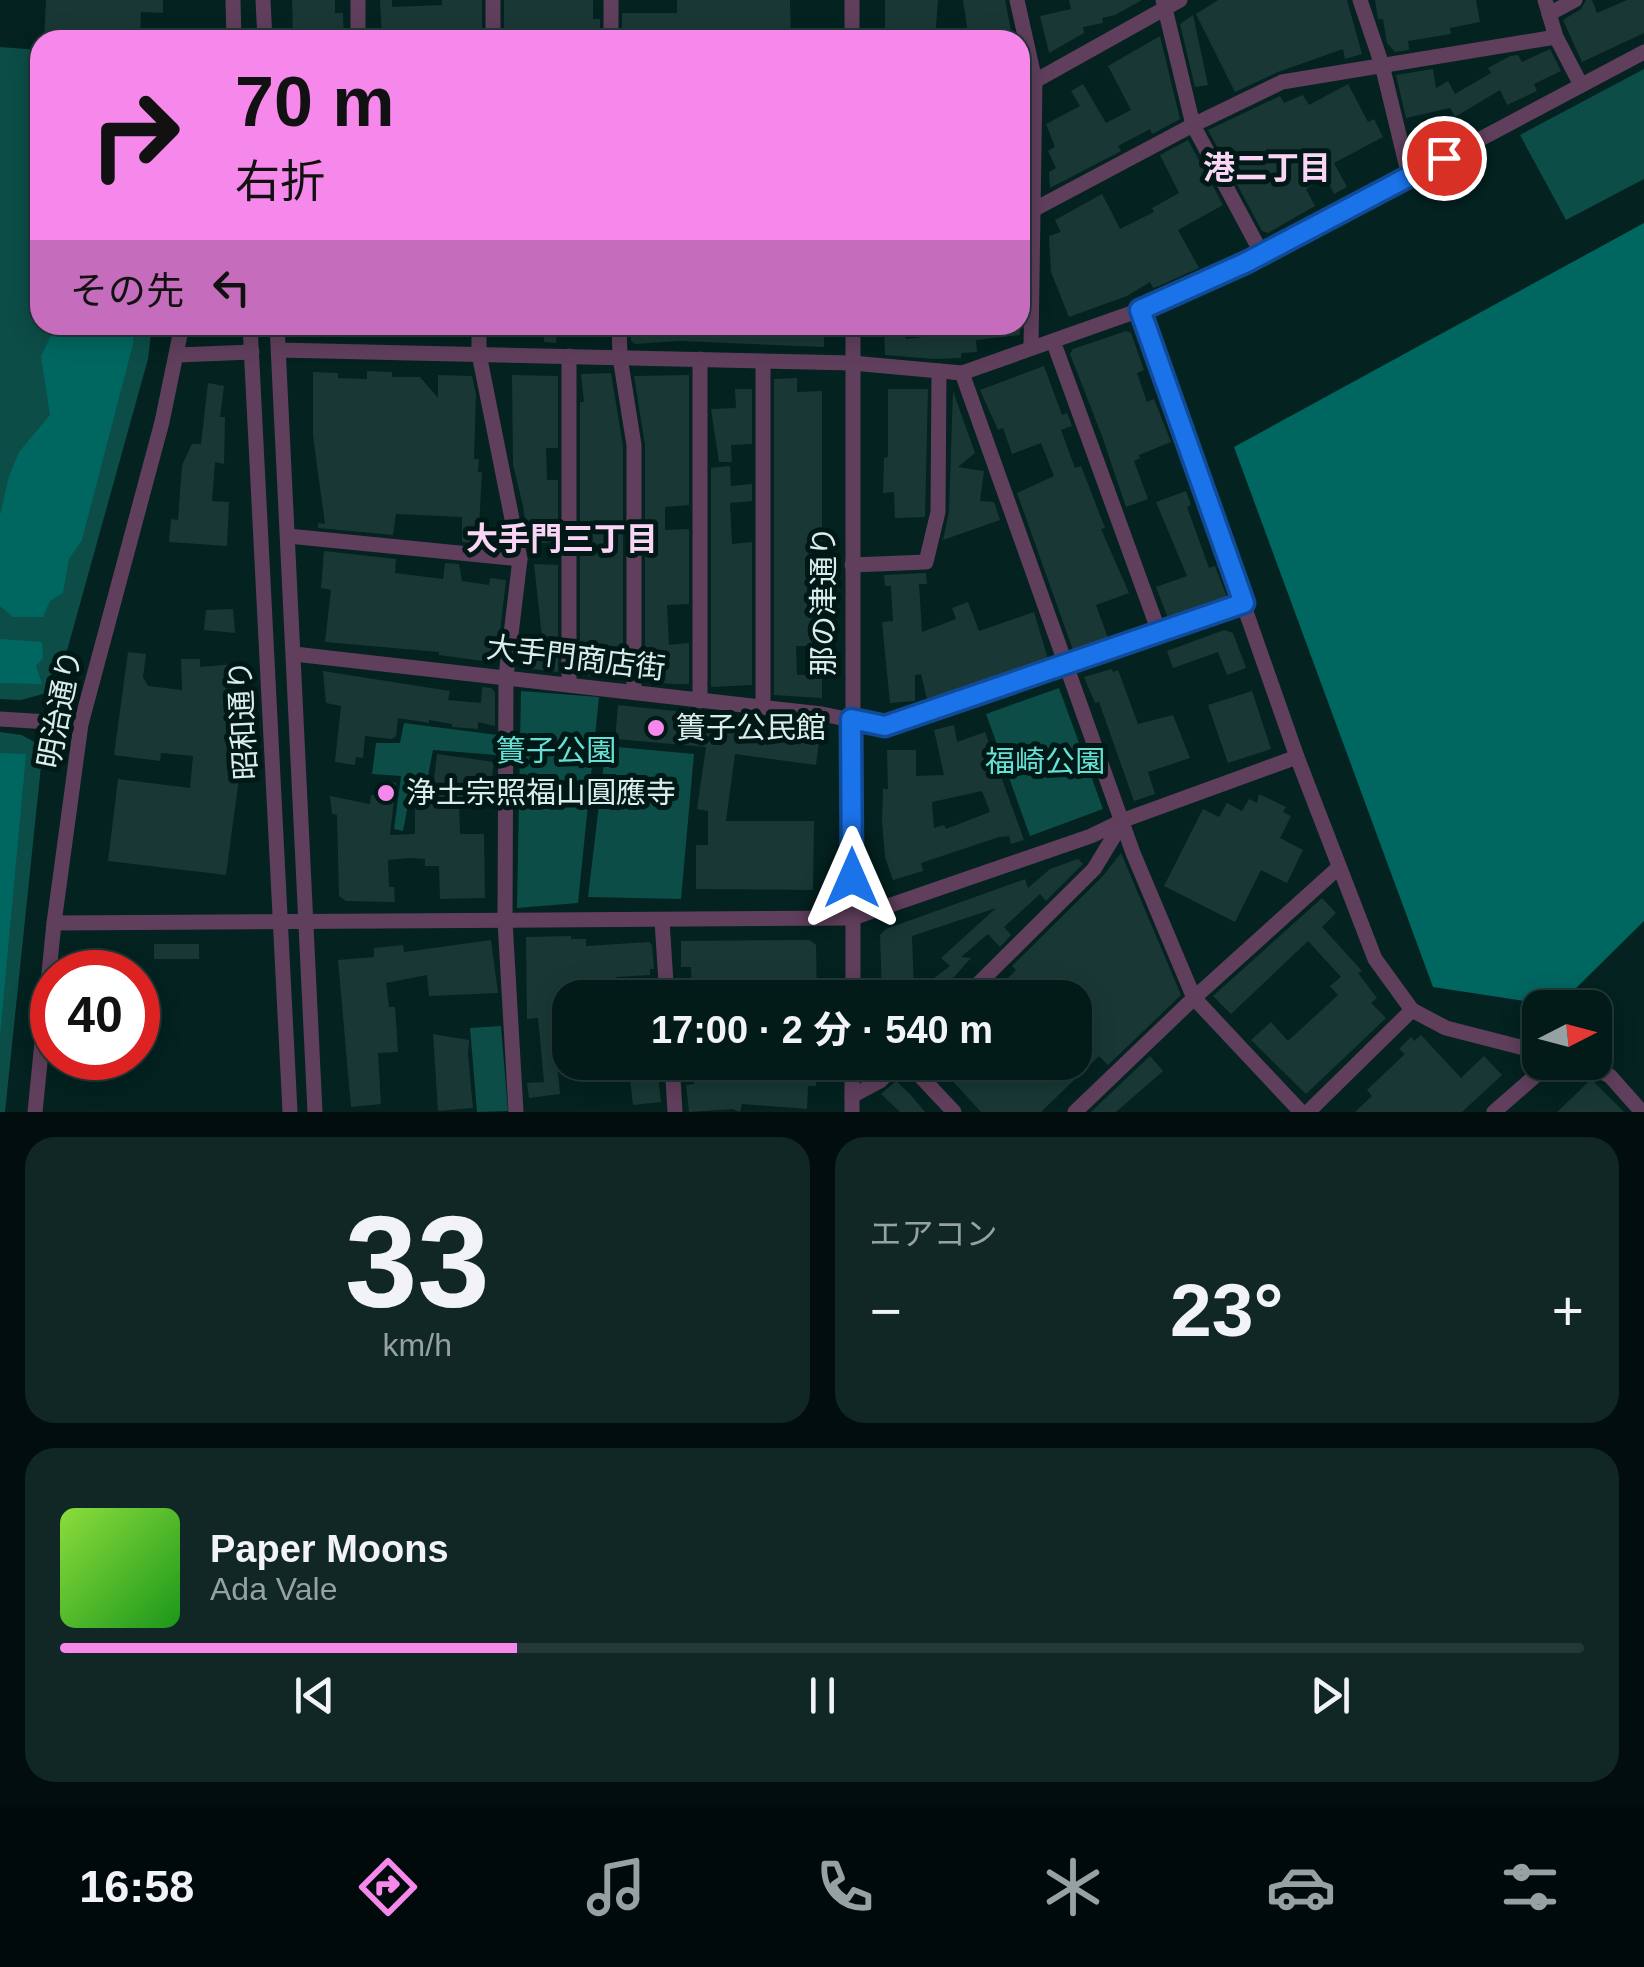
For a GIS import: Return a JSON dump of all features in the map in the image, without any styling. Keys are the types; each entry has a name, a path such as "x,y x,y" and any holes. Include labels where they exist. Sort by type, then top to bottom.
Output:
{"street":[{"path":"232,0 234,30"},
{"path":"264,0 265,30"},
{"path":"358,0 358,30"},
{"path":"493,0 493,30"},
{"path":"611,0 611,30"},
{"path":"852,0 852,30"},
{"path":"1017,0 1021,30"},
{"path":"1360,0 1382,65 1410,176"},
{"path":"1574,0 1547,7 1556,36 1581,85"},
{"path":"1030,80 1169,3 1193,125 1262,254"},
{"path":"1034,210 1282,82 1556,36"},
{"path":"279,350 852,363 962,373 1140,310 1262,254 1644,52"},
{"path":"1030,137 1034,210 1031,346"},
{"path":"1140,310 1297,757 1375,960 1412,1010 1464,1034 1522,1048"},
{"name":"明治通り","path":"35,1112 54,922 81,724 181,335"},
{"name":"昭和通り","path":"251,335 290,1112"},
{"name":"昭和通り","path":"278,335 315,1112"},
{"path":"479,335 479,354 520,560 506,676 505,921 516,1112"},
{"path":"619,335 634,444 634,692"},
{"name":"那の津通り","path":"852,980 853,335"},
{"path":"1056,349 1159,632"},
{"path":"178,355 252,352"},
{"path":"569,356 569,684"},
{"path":"700,360 700,700"},
{"path":"763,362 763,707"},
{"path":"852,565 926,562 938,512 939,371"},
{"path":"962,373 1133,852 1194,998 1305,1112 1412,1010"},
{"path":"288,536 520,560"},
{"name":"大手門商店街","path":"294,654 763,707 885,726 1244,603"},
{"path":"0,719 81,724"},
{"path":"54,922 853,918 1091,836 1124,820 1297,757"},
{"path":"982,980 1094,869 1124,820"},
{"path":"1075,1112 1338,868"},
{"path":"662,921 666,980"},
{"path":"1612,1078 1642,1112"},
{"path":"673,1080 675,1112"},
{"path":"852,1104 880,1080"},
{"path":"921,1080 954,1112"},
{"path":"1494,1112 1530,1080"}],"green space":[{"path":"0,47 30,49 30,335 151,335 148,359 58,683 54,691 21,700 0,699"},
{"path":"1644,69 1644,179 1566,220 1520,135"},
{"name":"福崎公園","path":"1059,688 1103,809 1030,836 986,714"},
{"name":"簀子公園","path":"521,691 599,697 578,903 517,908"},
{"path":"404,723 498,735 497,755 433,750 425,792 411,790 403,831 394,829 401,776 372,774 376,743 400,743"},
{"path":"0,732 22,735 43,747 5,1112 0,1112"},
{"path":"606,746 694,754 681,899 588,897"},
{"path":"501,1026 508,1111 477,1112 470,1028"}],"water":[{"path":"1644,223 1644,921 1574,990 1522,990 1522,1001 1433,987 1234,447"},
{"path":"51,335 134,335 82,540 69,559 63,593 50,601 43,617 13,617 0,606 0,515 19,452 50,415 41,356"},
{"path":"0,639 42,642 43,658 36,666 42,684 0,683"},
{"path":"0,753 26,754 0,1036"}],"building":[{"path":"46,0 163,0 163,13 141,12 140,30 44,30"},
{"path":"292,0 335,0 335,13 343,13 344,30 293,30"},
{"path":"380,0 392,0 392,7 442,5 442,0 482,0 482,30 382,30"},
{"path":"504,0 593,0 593,19 600,19 600,30 504,30"},
{"path":"677,0 790,0 791,30 622,30 622,13 677,13"},
{"path":"885,0 938,0 936,30 885,30"},
{"path":"963,0 1005,0 1011,30 968,30"},
{"path":"1069,0 1142,0 1102,18 1103,23 1083,27 1084,33 1049,53 1040,16 1071,9"},
{"path":"1218,0 1347,0 1362,54 1345,59 1343,49 1235,92 1196,14"},
{"path":"1375,0 1476,0 1480,22 1450,28 1451,34 1408,41 1409,50 1395,52 1387,43"},
{"path":"1586,0 1592,0 1597,13 1627,0 1644,0 1644,33 1582,62 1563,20 1581,9"},
{"path":"1193,15 1208,85 1195,87 1180,24"},
{"path":"1160,36 1180,119 1152,134 1150,129 1118,146 1121,151 1050,188 1049,172 1056,168 1048,151 1055,147 1046,124 1080,106 1071,91 1083,84 1106,123 1131,110 1108,66"},
{"path":"1550,49 1561,71 1534,84 1537,91 1507,105 1500,90 1455,117 1450,108 1406,118 1396,75 1433,69 1436,88 1448,81 1455,94 1491,73 1488,68 1510,56 1518,55 1522,62"},
{"path":"1348,84 1368,122 1374,119 1383,137 1334,163 1347,187 1334,194 1326,178 1306,189 1315,206 1268,233 1262,231 1208,130 1280,96 1284,103 1303,95 1309,105"},
{"path":"1188,140 1223,205 1178,230 1199,268 1153,288 1150,282 1127,296 1069,317 1051,272 1049,236 1061,232 1055,220 1102,194 1120,229 1154,212 1152,208 1179,193 1160,155"},
{"path":"1126,331 1131,333 1144,370 1137,373 1147,402 1154,399 1171,442 1139,455 1134,461 1148,499 1126,507 1070,354 1073,349"},
{"path":"556,335 556,343 544,342 544,337 490,337"},
{"path":"630,335 824,335 824,347 680,341 635,344"},
{"path":"884,335 906,335 906,339 1020,335 976,340 977,352 961,353 961,358 885,355"},
{"path":"1044,366 1062,415 1067,413 1072,426 1061,430 1075,468 1081,466 1105,528 1101,529 1129,593 1096,605 1108,638 1073,650 1017,493 1054,476 1041,443 1012,454 1003,428 998,430 980,390"},
{"path":"367,371 392,372 392,377 420,377 438,398 438,375 472,376 476,394 474,459 479,459 478,472 482,472 479,526 502,526 506,546 462,542 462,517 396,514 393,535 318,528 318,523 325,524 313,436 313,372 367,379"},
{"path":"611,373 623,446 623,676 609,677 580,675 580,402 584,402 581,374"},
{"path":"512,375 558,376 558,448 546,448 547,480 558,480 558,542 528,544 513,465"},
{"path":"689,375 689,505 665,507 665,530 689,529 689,604 667,605 669,645 689,643 689,684 673,684 651,682 645,645 645,445 634,376"},
{"path":"797,378 797,392 822,391 822,646 796,646 797,675 822,675 822,698 774,695 774,379"},
{"path":"208,383 224,386 220,417 225,417 224,464 215,462 212,501 229,502 227,546 169,542 171,519 178,520 182,465 192,444 201,444"},
{"path":"735,389 752,389 752,444 731,445 732,462 719,462 711,409 736,408"},
{"path":"888,389 928,389 925,517 895,518 894,492 883,493 884,458 888,457"},
{"path":"953,391 975,453 958,467 984,471 980,501 994,502 1000,520 943,540 949,512"},
{"path":"730,466 731,486 752,484 752,501 730,503 732,544 752,542 752,685 711,687 711,468"},
{"path":"1186,491 1191,505 1187,507 1209,568 1215,566 1227,597 1168,618 1156,587 1187,576 1156,502"},
{"path":"324,551 396,559 395,573 443,579 445,563 459,564 462,581 489,585 490,578 506,580 497,658 491,662 439,652 325,642 331,590 321,588"},
{"path":"534,564 558,565 558,672 524,668 519,663 523,639 542,637"},
{"path":"926,573 927,584 919,584 922,632 956,619 952,608 968,602 979,631 1034,612 1048,659 927,699 921,674 915,675 915,701 890,703 882,622 893,621 891,586 885,586 884,575"},
{"path":"233,609 235,633 204,630 206,610"},
{"path":"1224,630 1233,633 1246,668 1227,675 1218,652 1173,668 1167,651"},
{"path":"128,652 146,654 143,677 148,686 182,690 181,659 200,659 200,667 235,664 237,732 229,731 227,755 242,756 226,875 108,861 118,779 190,788 193,756 161,753 160,761 114,755"},
{"path":"1118,670 1138,724 1173,715 1190,758 1148,772 1155,794 1134,801 1099,702 1095,703 1084,677"},
{"path":"323,671 450,691 448,700 481,703 482,687 491,688 495,692 495,726 478,722 478,729 452,727 429,720 398,718 396,736 392,739 365,736 363,758 356,757 355,765 335,762 341,706 326,703"},
{"path":"1252,691 1271,749 1228,763 1208,705"},
{"path":"618,705 820,733 816,765 735,754 726,821 814,821 813,890 696,889 696,845 708,845 708,811 697,809 706,747 615,739"},
{"path":"954,725 957,742 985,732 1024,840 1011,844 1009,836 999,837 921,863 923,871 893,880 885,857 882,822 883,789 888,789 887,750 916,750 916,776 944,775 934,730","holes":["982,791 990,812 946,829 944,825 934,828 932,802"]},
{"path":"437,754 494,762 488,806 459,802 460,834 484,834 485,898 440,899 439,866 425,866 425,859 410,858 388,860 389,887 394,887 395,902 346,901 339,896 337,815 332,814 330,796 370,804 371,795 381,796 383,781 396,783 390,835 415,834 415,804 431,804"},
{"path":"1259,794 1286,807 1283,812 1291,816 1280,838 1303,850 1287,883 1261,870 1235,922 1164,886 1203,809 1219,817 1227,803 1242,811 1249,799 1257,803"},
{"path":"1121,853 1181,995 1108,1065 1099,1056 1092,1063 1092,980 1006,980 1016,970 1012,966"},
{"path":"1078,859 1083,864 1046,901 1040,894 1004,927 1011,935 1000,947 988,934 961,957 971,958 951,980 931,980 950,966 941,958 996,908 912,936 914,980 882,980 880,935 886,929 1025,879 1028,888 1050,869"},
{"path":"1322,898 1336,913 1322,927 1362,971 1358,973 1377,998 1371,1003 1386,1018 1306,1094 1251,1040 1271,1022 1288,1041 1338,995 1330,986 1341,977 1308,941 1231,1014 1213,996"},
{"path":"571,936 586,939 586,946 649,942 654,969 650,969 650,975 616,977 616,980 552,980 552,1080 559,1080 560,1094 529,1098 527,1083 544,1082 538,1018 527,1019 526,937"},
{"path":"491,940 498,993 429,996 427,975 386,983 389,1007 395,1007 398,1052 378,1053 381,1104 351,1107 338,960 374,957 374,948 403,945 404,952"},
{"path":"810,940 816,945 817,980 691,980 691,967 681,967 681,941"},
{"path":"154,944 199,944 199,959 160,959 160,950 154,950"},
{"path":"433,1034 469,1040 473,1108 438,1111"},
{"path":"1421,1035 1461,1078 1484,1056 1502,1075 1462,1112 1355,1112 1372,1096 1367,1090 1405,1054 1399,1049 1411,1037 1414,1041"},
{"path":"1150,1056 1163,1071 1116,1112 1091,1112"},
{"path":"630,1080 658,1080 661,1102 633,1105"},
{"path":"694,1080 816,1080 816,1086 808,1086 807,1109 742,1104 740,1112 689,1112 686,1085 694,1084"},
{"path":"952,1080 1074,1080 1041,1112 981,1112"},
{"path":"1592,1080 1624,1112 1557,1112"},
{"path":"896,1081 925,1112 900,1112 881,1094"}],"place":[{"name":"簀子公民館","path":"656,728"},
{"name":"浄土宗照福山圓應寺","path":"386,793"}],"district":[{"name":"港二丁目","path":"1267,168"},
{"name":"大手門三丁目","path":"562,539"}],"route":[{"path":"852,878 851,719 885,726 1244,603 1140,310 1247,262 1444,158"}]}
